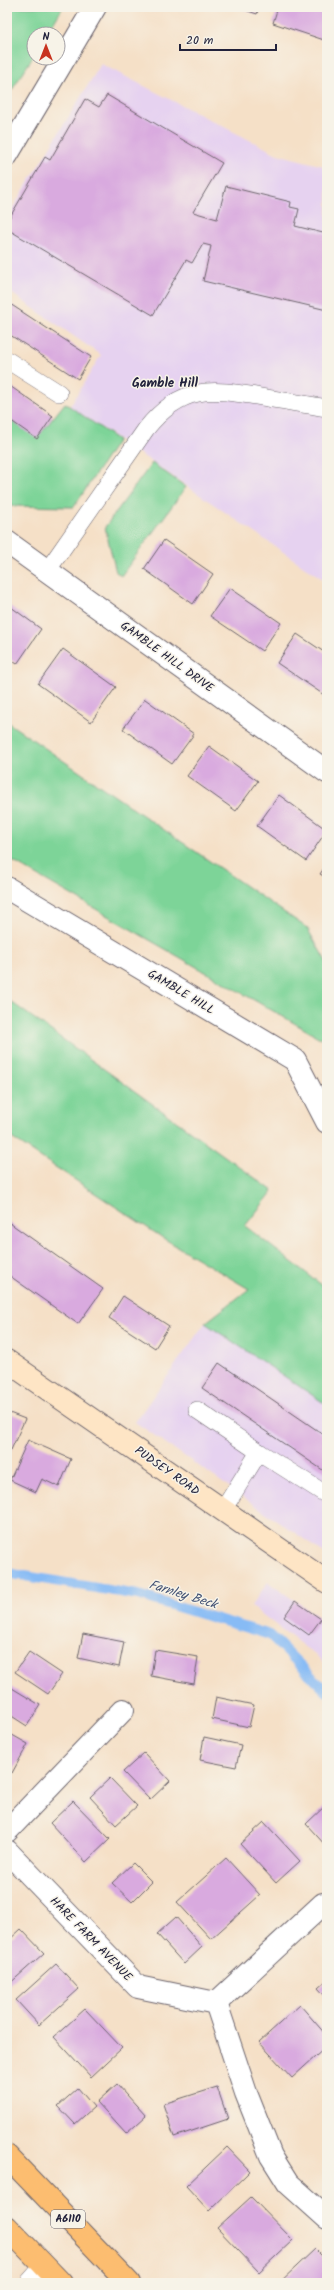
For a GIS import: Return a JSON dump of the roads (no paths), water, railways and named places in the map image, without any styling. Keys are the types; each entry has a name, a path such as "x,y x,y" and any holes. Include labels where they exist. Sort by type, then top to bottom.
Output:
{"highway":[{"name":"A6110","path":"7,2156 129,2283"},
{"path":"7,2227 61,2283"}],"main road":[{"name":"PUDSEY ROAD","path":"7,1361 327,1582"}],"street":[{"path":"8,150 95,7"},
{"name":"GAMBLE HILL DRIVE","path":"7,542 327,772"},
{"name":"GAMBLE HILL","path":"7,888 295,1060 327,1122"},
{"path":"7,1831 123,1710"},
{"name":"HARE FARM AVENUE","path":"7,1851 138,1987 216,2003"},
{"path":"323,1904 216,2003 246,2093 271,2156 288,2183 327,2218"}],"lane":[{"path":"7,360 59,392"},
{"path":"47,572 150,425 172,404 193,394 222,390 327,408"},
{"path":"197,1410 259,1452 327,1495"},
{"path":"223,1510 259,1452"},
{"path":"28,2283 44,2265"}],"waterway":[{"name":"Farnley Beck","path":"7,1573 138,1595 270,1635 327,1692"}],"district":[{"name":"Gamble Hill","path":"165,383"}]}
